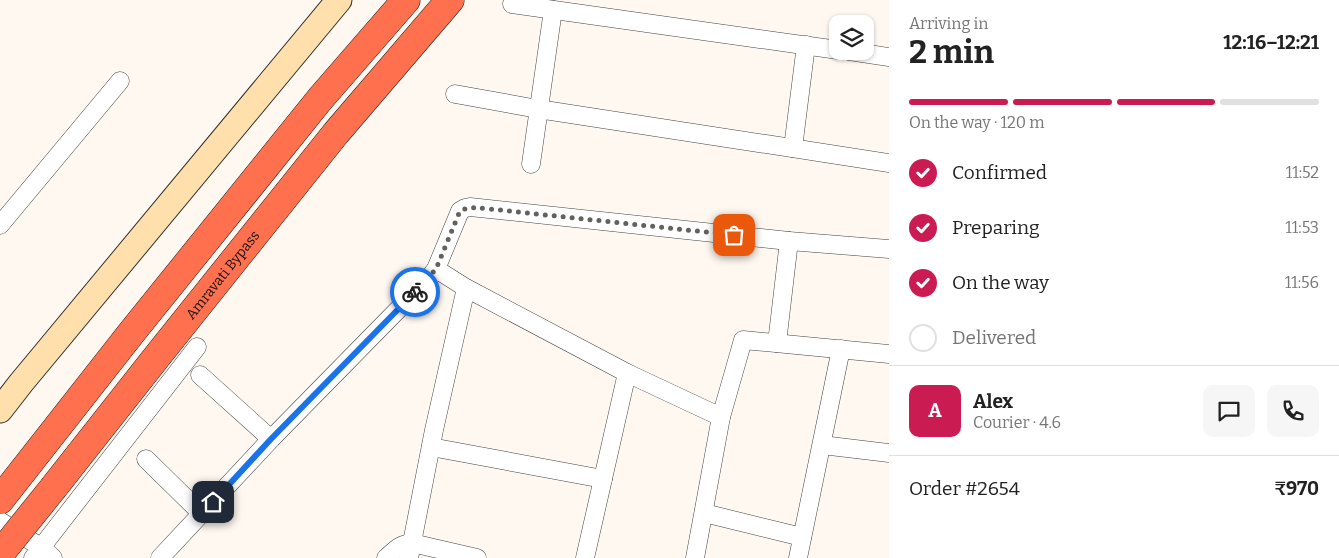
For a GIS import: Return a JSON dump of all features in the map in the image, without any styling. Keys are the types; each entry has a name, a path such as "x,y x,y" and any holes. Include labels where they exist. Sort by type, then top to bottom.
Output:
{"highway":[{"path":"0,500 313,107 406,0"},
{"name":"Amravati Bypass","path":"0,554 336,133 450,0"}],"main road":[{"path":"0,410 339,0"}],"street":[{"path":"512,4 829,49"},
{"path":"531,164 553,10"},
{"path":"793,148 806,45"},
{"path":"874,55 889,57"},
{"path":"0,225 120,81"},
{"path":"455,94 538,109 889,163"},
{"path":"160,558 271,439 430,277 436,269 460,211 465,208 789,241 889,249"},
{"path":"777,343 789,241"},
{"path":"436,269 466,288 627,373 721,417"},
{"path":"411,550 431,447 466,288"},
{"path":"695,558 721,417 743,340 889,354"},
{"path":"0,521 43,555 197,347"},
{"path":"798,558 840,349"},
{"path":"585,558 627,373"},
{"path":"200,375 271,439"},
{"path":"822,445 889,453"},
{"path":"431,447 604,479"},
{"path":"146,459 202,514"},
{"path":"704,513 802,537"},
{"path":"386,558 404,543 411,550 477,558"}],"way so far":[{"path":"415,292 436,269 460,211 465,208 490,209 734,235"}],"route":[{"path":"213,502 271,439 415,292"}]}
